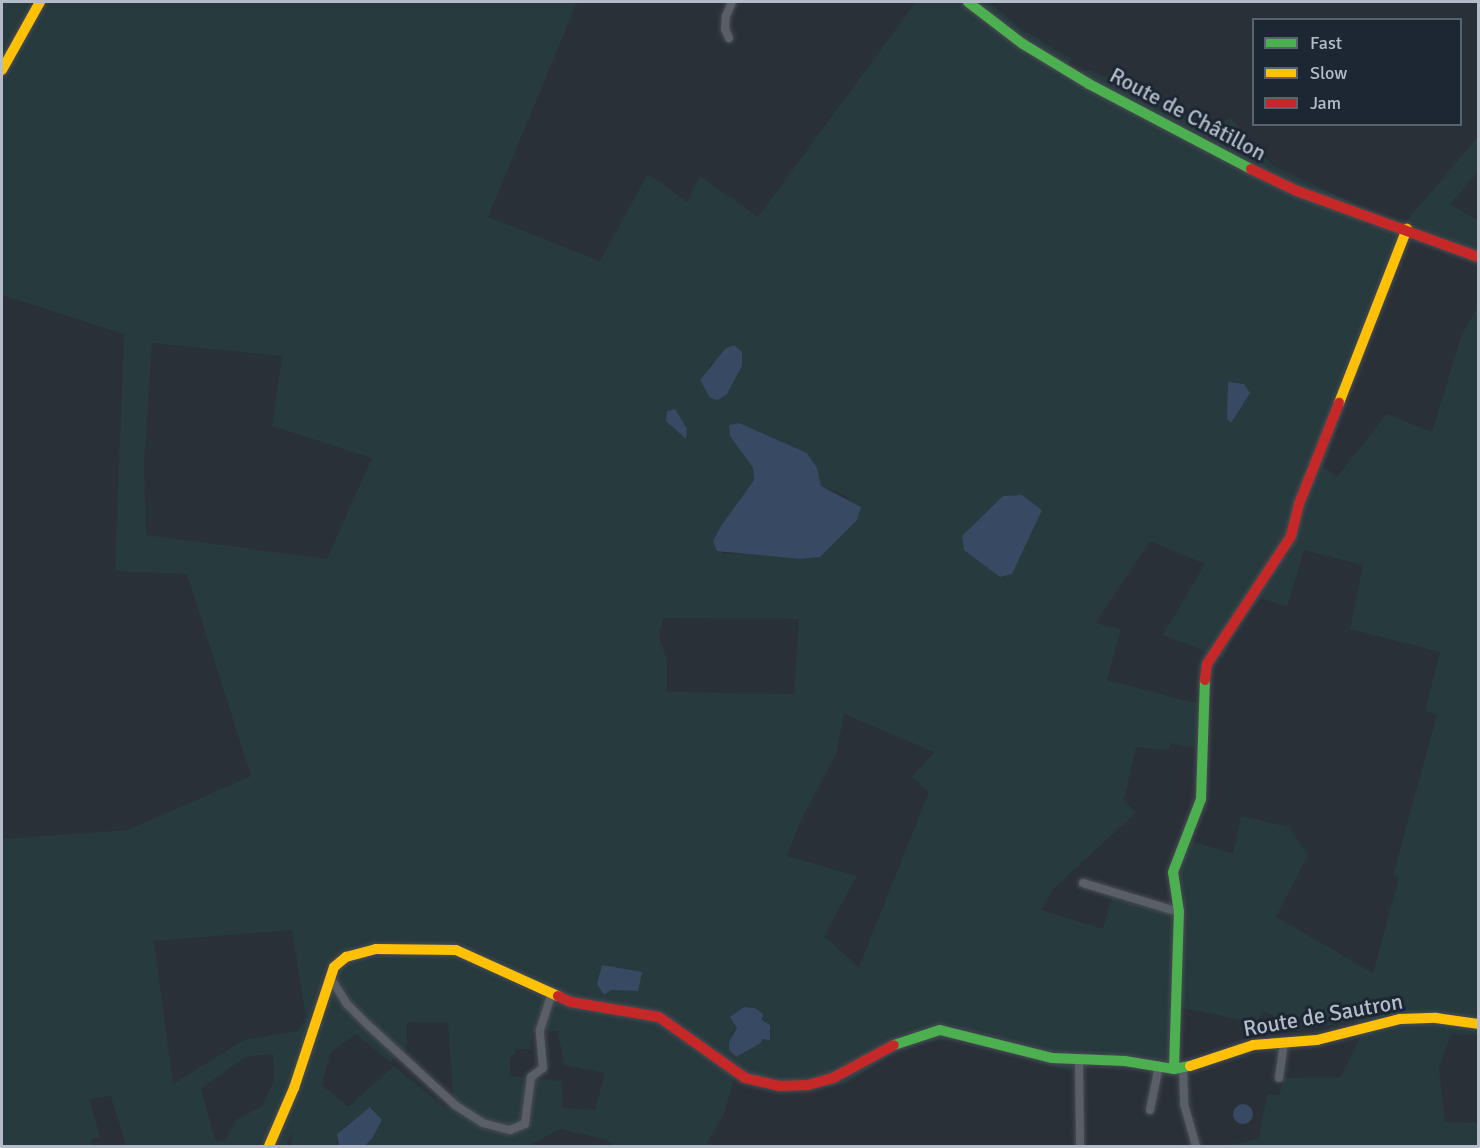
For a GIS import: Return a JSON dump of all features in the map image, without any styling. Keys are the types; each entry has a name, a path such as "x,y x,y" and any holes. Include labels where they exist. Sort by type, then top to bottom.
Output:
{"street":[{"path":"2,70 40,2"},
{"path":"729,38 725,29 726,16 732,2"},
{"name":"Route de Châtillon","path":"968,2 1023,44 1089,84 1242,165 1327,203 1407,229 1479,257"},
{"path":"1196,1146 1184,1104 1179,1069 1179,912 1173,872 1201,799 1202,702 1207,664 1292,536 1299,504 1407,229"},
{"path":"1083,883 1179,912"},
{"name":"Route de Sautron","path":"332,972 346,957 376,949 456,950 552,994 594,1007 659,1017 746,1078 779,1086 808,1085 833,1078 902,1040 940,1030 1052,1058 1179,1069 1253,1045 1317,1040 1418,1018 1479,1024"},
{"path":"332,972 347,1004 455,1105 483,1123 510,1130 525,1124 532,1075 543,1068 540,1030 552,994"},
{"path":"268,1146 294,1088 332,972"},
{"path":"1279,1078 1284,1042"},
{"path":"1079,1060 1080,1146"},
{"path":"1150,1110 1159,1066"}],"green space":[{"path":"2,2 577,2 488,217 600,261 648,174 687,202 700,176 758,217 916,2 989,2 1022,29 1072,59 1055,77 1090,70 1213,127 1231,118 1272,165 1372,212 1364,225 1409,234 1323,466 1337,477 1387,414 1432,432 1462,334 1478,307 1478,1036 1451,1034 1439,1068 1445,1122 1478,1123 1478,1146 1224,1146 1259,1139 1267,1095 1279,1095 1284,1078 1341,1077 1361,1036 1357,1021 1316,1027 1293,1025 1263,1011 1256,1023 1173,1006 1170,1062 1074,1054 1071,1072 961,1039 926,1042 891,1054 846,1084 779,1091 735,1077 723,1116 707,1143 714,1146 614,1146 608,1140 560,1129 528,1146 365,1146 382,1122 372,1107 342,1128 336,1142 339,1146 292,1146 292,1132 286,1146 126,1146 111,1096 89,1099 100,1137 90,1140 92,1146 2,1146 2,839 128,830 251,776 187,574 115,571 124,334 2,295","holes":["152,343 282,356 272,426 372,458 327,559 146,535 144,464","734,345 742,366 727,393 710,398 709,366","730,436 817,468 821,486 850,498 749,553 722,554 741,497 754,481 753,468","1150,541 1205,564 1163,635 1223,658 1233,634 1260,598 1287,607 1304,550 1363,565 1350,629 1440,652 1425,711 1437,715 1393,875 1399,878 1373,973 1276,917 1308,855 1289,827 1241,816 1233,854 1192,841 1179,868 1185,917 1174,917 1164,910 1113,894 1103,929 1041,910 1053,889 1136,813 1124,800 1136,747 1169,750 1170,743 1207,751 1210,707 1107,680 1121,629 1095,623","663,618 799,619 794,694 667,692 667,660 659,637","844,714 934,752 912,777 929,792 859,967 824,936 857,876 787,856 800,822 836,754","292,930 306,1017 298,1031 244,1040 173,1084 154,941","731,1017 762,1020 771,1031 770,1039 762,1038 760,1043 736,1057 732,1033 738,1028","407,1022 448,1023 453,1096 446,1108 394,1066 348,1107 322,1085 330,1053 356,1034 390,1062 407,1049","558,1031 564,1065 605,1073 595,1110 563,1108 561,1081 510,1076 510,1059 517,1049 531,1049 533,1032","273,1054 274,1081 262,1106 236,1120 226,1140 216,1142 201,1089 245,1057"]},
{"path":"1478,137 1478,172 1450,204 1478,221 1477,251 1406,221"}],"water":[{"path":"734,345 742,352 742,366 727,394 718,400 710,398 700,380 725,349"},
{"path":"1228,382 1244,384 1250,393 1231,423 1227,419"},
{"path":"675,409 687,429 686,439 666,421 667,411"},
{"path":"739,423 807,453 817,468 821,486 861,507 857,520 820,557 800,559 717,551 713,541 754,480 753,468 730,436 729,425"},
{"path":"1022,495 1042,510 1012,574 1000,577 964,550 962,536 1003,496"},
{"path":"602,965 642,972 638,991 611,990 604,995 597,984"},
{"path":"744,1007 755,1008 763,1014 762,1020 770,1025 770,1040 762,1039 761,1043 736,1057 729,1050 729,1042 737,1028 730,1017"},
{"path":"1239,1104 1247,1104 1253,1110 1253,1118 1247,1124 1239,1124 1233,1118 1233,1110"},
{"path":"370,1107 382,1120 373,1137 365,1146 339,1146 337,1134"}],"traffic: fast":[{"path":"968,2 1023,44 1089,84 1251,169"},
{"path":"1174,1069 1179,912 1173,872 1201,799 1205,680"},
{"path":"894,1045 940,1030 1052,1058 1125,1061 1174,1069 1190,1066"}],"traffic: slow":[{"path":"2,70 40,2"},
{"path":"1339,403 1407,229"},
{"path":"269,1146 294,1088 334,967 346,957 376,949 456,950 558,996"},
{"path":"1190,1066 1253,1045 1317,1040 1400,1019 1436,1018 1478,1024"}],"traffic: jam":[{"path":"1251,169 1297,191 1478,257"},
{"path":"1205,680 1207,664 1291,536 1299,504 1339,403"},
{"path":"558,996 571,1002 659,1017 745,1078 779,1086 808,1085 833,1078 894,1045"}]}
